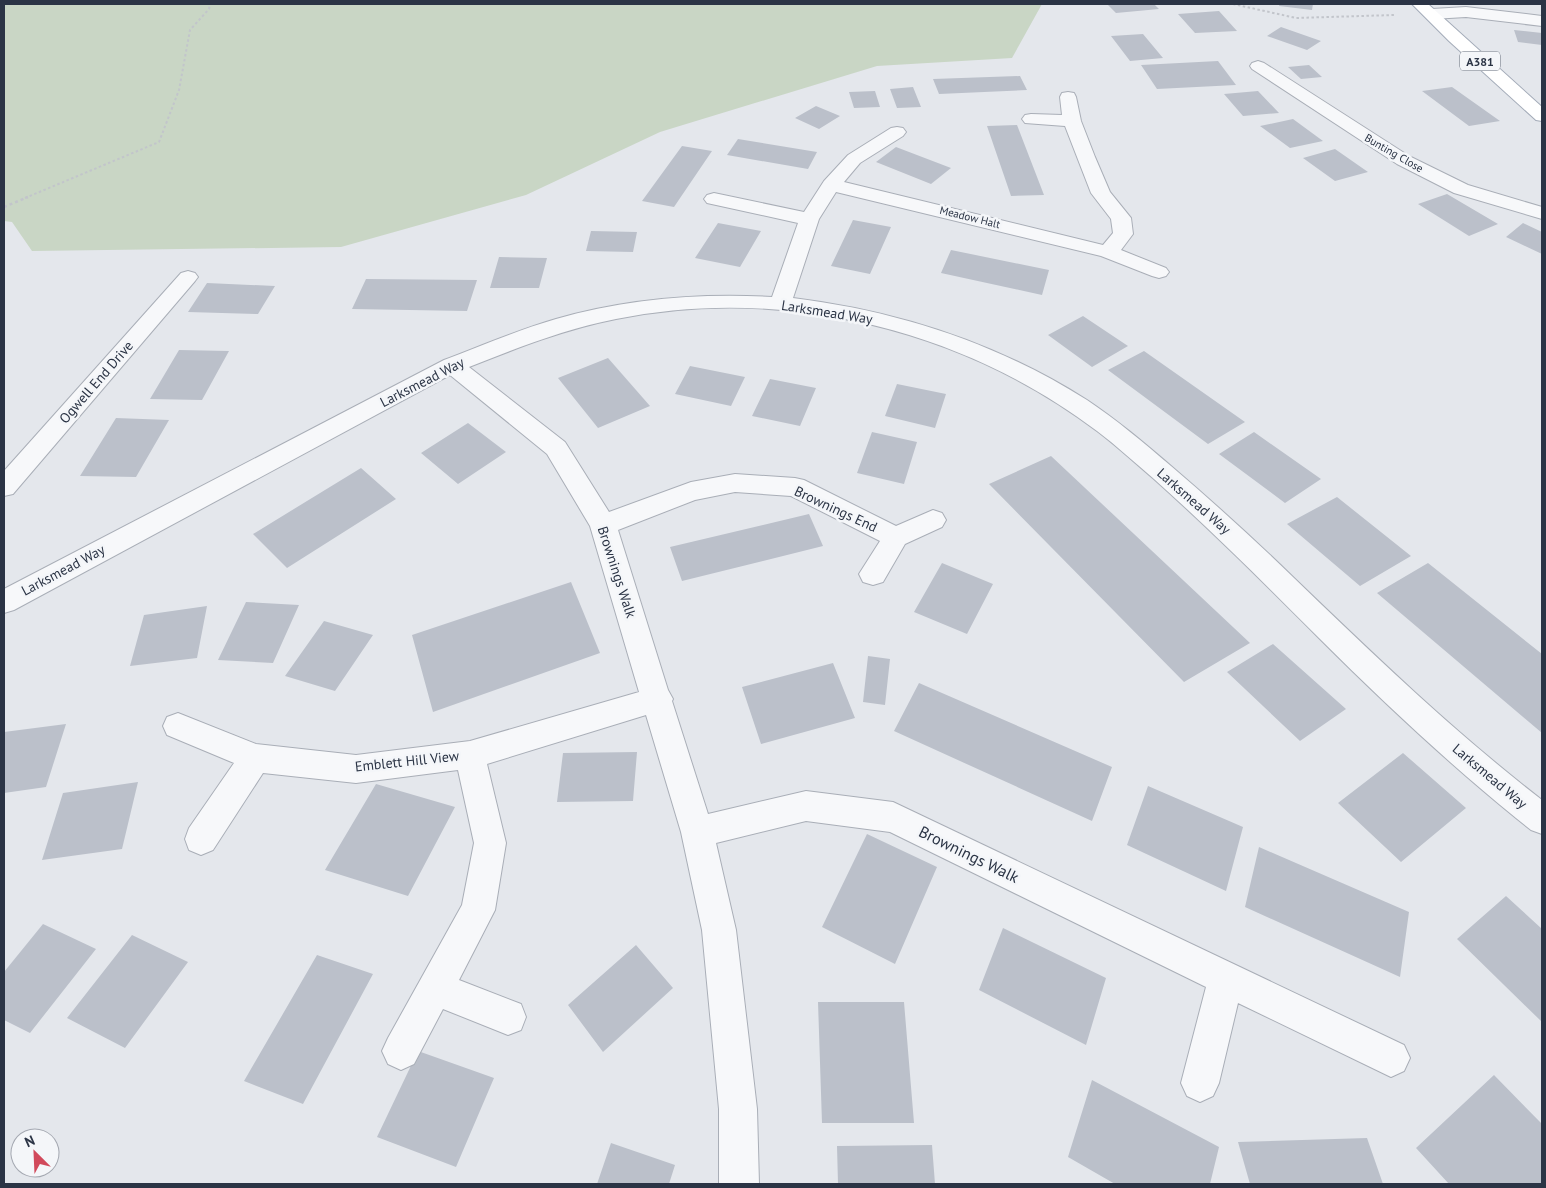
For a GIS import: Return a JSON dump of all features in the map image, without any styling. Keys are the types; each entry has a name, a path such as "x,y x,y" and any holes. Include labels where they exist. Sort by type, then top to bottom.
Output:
{"main road":[{"name":"A381","path":"1426,9 1455,38 1542,116"}],"street":[{"path":"1426,9 1542,21"},
{"name":"Bunting Close","path":"1258,66 1403,160 1461,189 1542,213"},
{"path":"1068,97 1072,121 1101,193 1120,218 1123,234 1108,252"},
{"path":"1032,119 1072,121"},
{"path":"780,304 810,219 832,185 854,160 897,132"},
{"name":"Meadow Halt","path":"832,185 1108,252 1159,272"},
{"path":"714,199 810,219"},
{"name":"Ogwell End Drive","path":"4,488 188,277"},
{"name":"Larksmead Way","path":"4,602 452,365 578,320 646,306 705,302 780,304 845,313 909,327 966,348 1019,372 1100,420 1222,523 1424,720 1542,819"},
{"name":"Brownings Walk","path":"452,365 556,448 604,526 697,832 719,930 738,1109 739,1184"},
{"name":"Brownings End","path":"604,526 691,491 735,483 796,487 896,537 873,574"},
{"path":"896,537 933,520"},
{"name":"Emblett Hill View","path":"178,726 255,758 356,769 470,754 658,699"},
{"name":"Emblett Hill View","path":"401,1051 478,910 490,843 470,754"},
{"path":"201,839 255,758"},
{"name":"Brownings Walk","path":"697,832 806,806 893,817 1391,1058"},
{"path":"1200,1083 1226,978"},
{"path":"435,988 508,1017"}],"path":[{"path":"4,207 159,142 179,90 190,30 209,9 210,4"},
{"path":"1233,4 1296,18 1426,9"}],"green space":[{"path":"4,4 1042,4 1012,58 877,66 660,132 526,195 341,247 32,251 12,222 4,221"}],"building":[{"path":"1107,4 1154,4 1159,9 1116,13"},
{"path":"1280,4 1313,4 1312,10 1279,6"},
{"path":"1219,11 1237,31 1195,33 1178,14"},
{"path":"1281,27 1321,41 1307,50 1267,36"},
{"path":"1514,30 1542,33 1542,45 1518,42"},
{"path":"1143,34 1163,58 1130,61 1111,36"},
{"path":"1218,61 1236,85 1157,89 1141,65"},
{"path":"1309,65 1322,77 1301,79 1288,67"},
{"path":"1020,76 1027,90 939,94 933,79"},
{"path":"913,87 921,107 897,108 890,89"},
{"path":"1452,87 1500,121 1469,126 1422,91"},
{"path":"875,91 880,107 854,108 849,92"},
{"path":"1258,91 1279,113 1243,116 1224,94"},
{"path":"816,106 840,116 819,129 795,118"},
{"path":"1293,119 1323,141 1290,148 1260,126"},
{"path":"1017,125 1044,195 1011,196 987,126"},
{"path":"738,139 817,152 808,169 727,155"},
{"path":"682,146 712,151 674,207 642,201"},
{"path":"896,147 951,168 931,184 876,162"},
{"path":"1335,149 1368,172 1335,181 1303,158"},
{"path":"1447,194 1498,224 1469,236 1418,204"},
{"path":"853,220 891,227 870,274 831,266"},
{"path":"718,223 761,231 740,267 695,258"},
{"path":"1523,223 1542,232 1542,254 1506,237"},
{"path":"591,231 637,232 633,252 586,251"},
{"path":"951,250 1049,270 1042,295 941,273"},
{"path":"499,257 547,258 539,288 490,288"},
{"path":"366,279 477,280 467,311 352,309"},
{"path":"207,283 275,286 258,314 188,312"},
{"path":"1083,316 1128,346 1092,367 1048,335"},
{"path":"179,350 229,351 202,400 150,399"},
{"path":"1144,351 1245,422 1208,444 1108,370"},
{"path":"608,358 650,406 598,428 558,378"},
{"path":"690,366 745,377 731,406 675,394"},
{"path":"770,379 816,388 800,426 752,416"},
{"path":"897,384 946,394 935,428 885,416"},
{"path":"116,418 169,420 136,477 80,476"},
{"path":"468,423 506,452 458,484 421,453"},
{"path":"872,432 917,442 904,484 857,473"},
{"path":"1254,432 1321,479 1285,503 1219,454"},
{"path":"1051,456 1250,643 1184,682 989,484"},
{"path":"361,468 396,499 287,568 253,534"},
{"path":"1337,497 1411,556 1360,586 1287,524"},
{"path":"809,514 823,546 682,581 670,547"},
{"path":"942,563 993,584 967,634 914,612"},
{"path":"1428,563 1542,654 1542,733 1377,593"},
{"path":"571,582 600,653 433,712 412,635"},
{"path":"246,602 299,605 273,663 218,660"},
{"path":"207,606 197,658 130,666 144,615"},
{"path":"324,621 373,635 335,691 285,676"},
{"path":"1273,644 1346,709 1300,741 1227,672"},
{"path":"868,656 890,659 885,705 863,702"},
{"path":"833,663 855,718 761,744 742,687"},
{"path":"919,683 1112,767 1092,821 894,731"},
{"path":"66,724 46,787 4,793 4,732"},
{"path":"637,752 633,801 557,802 563,753"},
{"path":"1403,753 1466,808 1401,862 1338,803"},
{"path":"138,782 122,849 42,860 63,793"},
{"path":"376,784 455,807 408,896 325,870"},
{"path":"1148,786 1243,827 1226,891 1127,845"},
{"path":"867,834 937,867 895,964 822,927"},
{"path":"1259,847 1409,912 1400,977 1245,907"},
{"path":"1506,896 1542,929 1542,1022 1457,939"},
{"path":"43,924 96,949 30,1033 4,1020 4,972"},
{"path":"1003,928 1106,978 1086,1045 979,990"},
{"path":"132,935 188,962 125,1048 67,1018"},
{"path":"636,945 673,988 603,1052 568,1005"},
{"path":"317,955 373,974 303,1104 244,1081"},
{"path":"818,1002 904,1002 914,1123 822,1123"},
{"path":"418,1051 494,1078 456,1167 377,1137"},
{"path":"1494,1075 1542,1124 1542,1184 1449,1184 1416,1148"},
{"path":"1092,1080 1219,1147 1210,1184 1115,1184 1068,1157"},
{"path":"1367,1138 1383,1184 1250,1184 1238,1142"},
{"path":"611,1143 675,1165 669,1184 597,1184"},
{"path":"932,1145 935,1184 838,1184 837,1146"}]}
